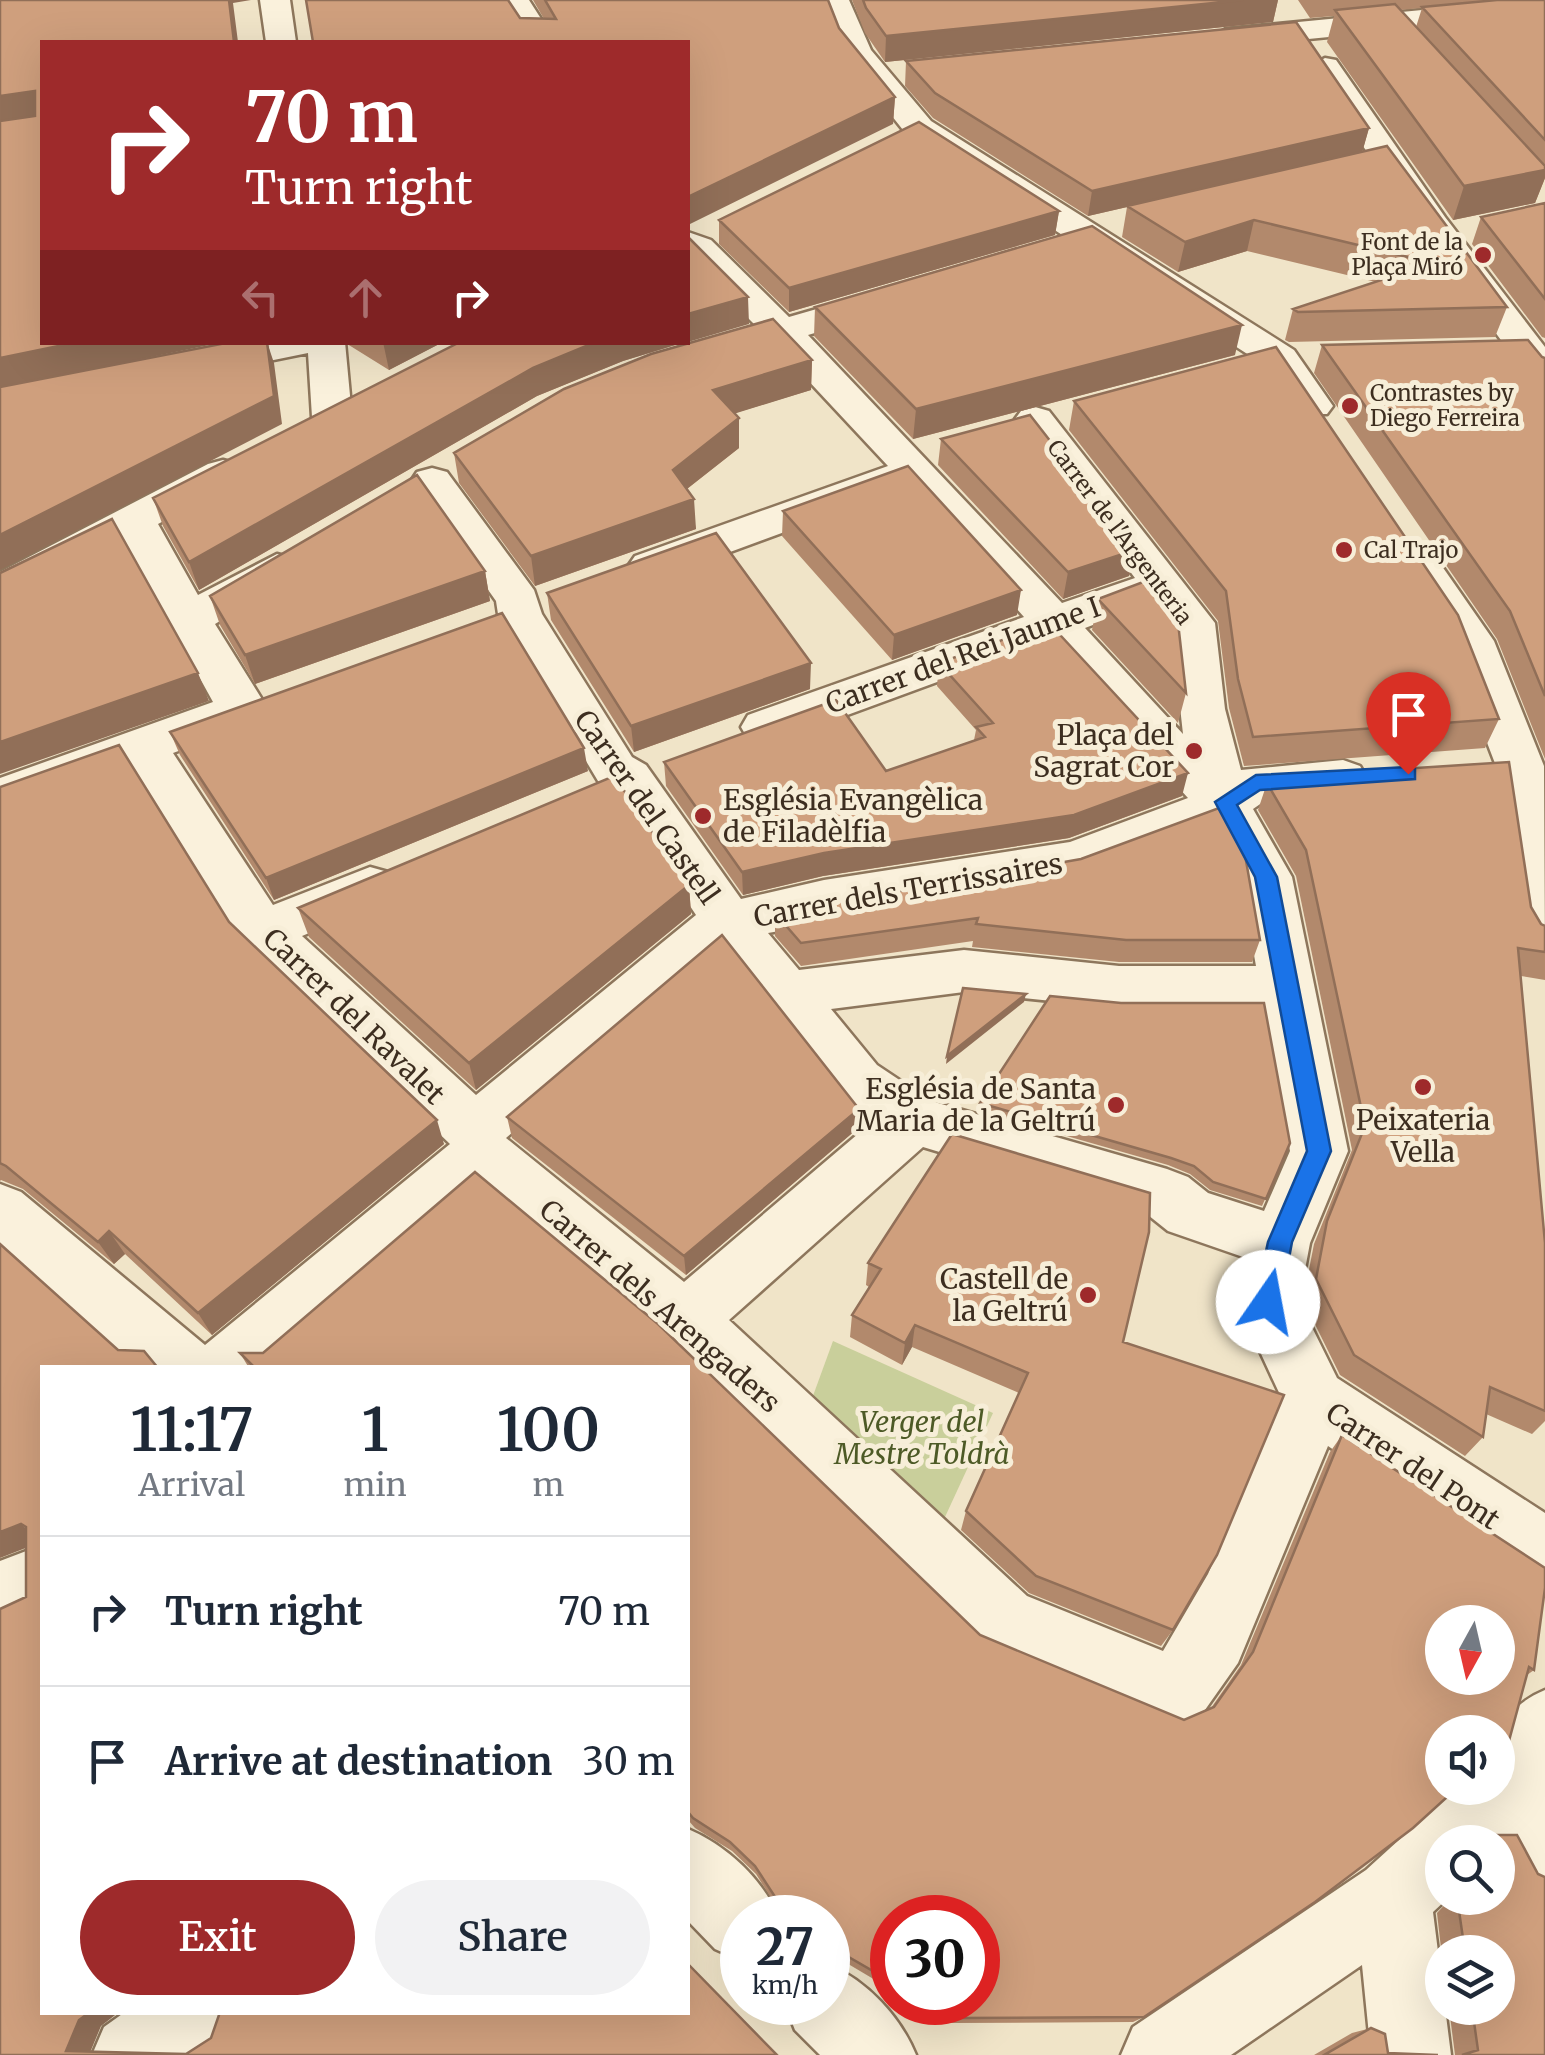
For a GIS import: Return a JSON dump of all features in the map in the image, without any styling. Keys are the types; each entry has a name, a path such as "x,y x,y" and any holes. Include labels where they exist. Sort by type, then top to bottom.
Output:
{"street":[{"path":"275,0 281,40"},
{"path":"514,0 540,40"},
{"path":"834,0 838,21 875,76 919,128 1101,230 1280,358 1338,444"},
{"path":"1277,0 1390,160 1449,230 1527,355"},
{"path":"1202,41 1298,30 1380,11 1545,7"},
{"path":"875,76 913,72"},
{"path":"884,146 919,128"},
{"path":"1352,169 1390,160"},
{"path":"690,242 723,224"},
{"path":"1042,254 1101,230"},
{"path":"690,244 919,458 1132,708 1225,802 1266,877 1319,1151 1280,1242 1268,1302 1305,1382"},
{"path":"674,362 930,287"},
{"path":"172,368 292,345"},
{"path":"0,590 314,426 326,345"},
{"path":"1222,372 1280,358 1333,357"},
{"name":"Carrer de l'Argenteria","path":"1038,419 1193,624 1201,709 1225,802"},
{"path":"612,580 797,512 919,458"},
{"name":"Carrer del Castell","path":"433,480 518,600 520,614 615,769 648,770 729,922 783,994 858,1081 914,1120 1168,1195 1189,1212 1280,1242"},
{"path":"0,797 260,704 190,619 134,522"},
{"path":"1405,542 1471,641 1520,766 1545,933"},
{"path":"190,619 306,552"},
{"name":"Carrer del Rei Jaume I","path":"722,743 1163,583"},
{"name":"Carrer del Ravalet","path":"143,744 262,932 478,1141"},
{"path":"1466,770 1520,766"},
{"path":"574,800 648,770"},
{"name":"Carrer dels Terrissaires","path":"227,1365 729,922 824,900 1075,860 1225,802 1256,783 1389,775"},
{"path":"262,932 409,870"},
{"path":"783,994 964,971 1119,987 1287,987"},
{"path":"685,1320 914,1120"},
{"name":"Carrer dels Arengaders","path":"478,1141 685,1320 1002,1622 1176,1692 1187,1682 1229,1602 1305,1382"},
{"path":"0,1210 181,1365"},
{"name":"Carrer del Pont","path":"1305,1382 1545,1553"},
{"path":"0,1596 40,1580"},
{"path":"1515,1779 1545,1726"},
{"path":"1515,1798 1545,1855"},
{"path":"1470,1825 1492,1805"},
{"path":"690,1869 720,1900"},
{"path":"1161,2055 1418,1874"},
{"path":"1410,2055 1418,1874"},
{"path":"132,2055 193,2015"},
{"path":"847,2025 876,2055"}],"green space":[{"name":"Verger del Mestre Toldrà","path":"833,1341 993,1413 939,1530 810,1404"}],"building":[{"path":"0,0 229,0 234,40 40,40 40,345 63,345 0,358 0,121 35,116 35,91 0,96"},
{"path":"306,0 508,0 520,18 556,19 545,0 828,0 839,28 895,97 690,196 690,40 313,40"},
{"path":"863,0 1243,0 886,36"},
{"path":"1545,0 1545,140 1422,7"},
{"path":"1395,4 1545,170 1464,186 1335,10"},
{"path":"1296,22 1369,128 1092,191 935,93 906,61"},
{"path":"919,122 1059,211 789,288 719,220"},
{"path":"1387,146 1507,307 1298,312 1293,309 1433,263 1254,220 1185,242 1127,206"},
{"path":"1545,203 1545,299 1481,217"},
{"path":"1092,226 1242,325 916,409 815,307"},
{"path":"690,239 748,297 690,313"},
{"path":"773,319 812,360 713,390 739,418 673,470 694,499 531,556 454,453 564,389 690,343"},
{"path":"1528,340 1545,358 1545,696 1510,611 1322,345"},
{"path":"216,345 267,345 274,396 0,535 0,387"},
{"path":"454,345 589,345 533,368 189,562 153,498"},
{"path":"1276,347 1458,615 1499,719 1253,737 1238,679 1226,591 1074,401"},
{"path":"1030,415 1135,550 1068,572 941,439"},
{"path":"908,466 1021,590 894,635 783,511"},
{"path":"417,475 485,571 245,655 210,596"},
{"path":"112,519 198,673 0,742 0,573"},
{"path":"716,533 811,663 631,726 547,593"},
{"path":"1159,576 1175,596 1186,693 1098,599"},
{"path":"502,613 584,748 266,878 170,732"},
{"path":"1049,623 1188,773 1074,815 824,853 742,872 664,762 836,700 886,771 985,737 976,727 993,723 939,663"},
{"path":"119,745 229,922 437,1120 198,1313 109,1231 98,1242 0,1163 0,787"},
{"path":"1509,762 1531,907 1545,926 1545,952 1518,948 1545,1243 1545,1411 1490,1387 1483,1437 1354,1355 1316,1279 1327,1221 1365,1126 1306,850 1267,783 1277,777"},
{"path":"614,776 689,885 469,1063 298,908"},
{"path":"1219,808 1245,855 1260,940 1126,940 976,924 978,918 801,943 775,913 1081,859"},
{"path":"722,935 859,1109 684,1256 507,1117"},
{"path":"963,988 1026,994 947,1056"},
{"name":"Església de Santa Maria de la Geltrú","path":"1050,996 1121,1003 1264,1003 1290,1143 1266,1199 1213,1182 1194,1166 1171,1158 980,1103"},
{"path":"952,1134 1150,1193 1149,1232 1123,1342 1284,1395 1217,1555 1173,1630 1036,1576 966,1511 1028,1373 915,1325 905,1343 852,1315 881,1269 868,1263"},
{"path":"475,1172 658,1324 980,1635 1184,1720 1214,1707 1253,1652 1342,1435 1545,1568 1534,1670 1529,1667 1515,1719 1515,1715 1425,1715 1425,1805 1438,1805 1315,1902 1144,2017 1000,2018 1000,1895 870,1895 870,1969 850,1958 850,1895 774,1895 755,1866 730,1842 690,1814 690,1365 252,1365 240,1353 263,1353"},
{"path":"0,1244 118,1350 144,1351 156,1365 40,1365 40,2015 86,2015 79,2020 66,2051 186,2054 211,2038 219,2015 690,2015 690,1966 720,1997 720,2025 748,2025 777,2055 0,2055 0,1609 26,1597 26,1527 21,1524 0,1532"},
{"path":"1517,1835 1538,1874 1545,1877 1545,2055 1462,2055 1478,2050 1474,2025 1515,2025 1515,1935 1463,1935 1460,1915 1515,1915"},
{"path":"1371,2028 1385,2034 1388,2053 1438,2055 1324,2055"}],"place":[{"name":"Font de la Plaça Miró","path":"1483,255"},
{"name":"Contrastes by Diego Ferreira","path":"1350,406"},
{"name":"Cal Trajo","path":"1344,550"},
{"name":"Plaça del Sagrat Cor","path":"1194,751"},
{"name":"Església Evangèlica de Filadèlfia","path":"703,816"},
{"name":"Peixateria Vella","path":"1423,1087"},
{"name":"Església de Santa Maria de la Geltrú","path":"1116,1105"},
{"name":"Castell de la Geltrú","path":"1088,1295"}],"route":[{"path":"1268,1302 1280,1242 1319,1151 1266,877 1225,802 1256,783 1408,774"}]}
